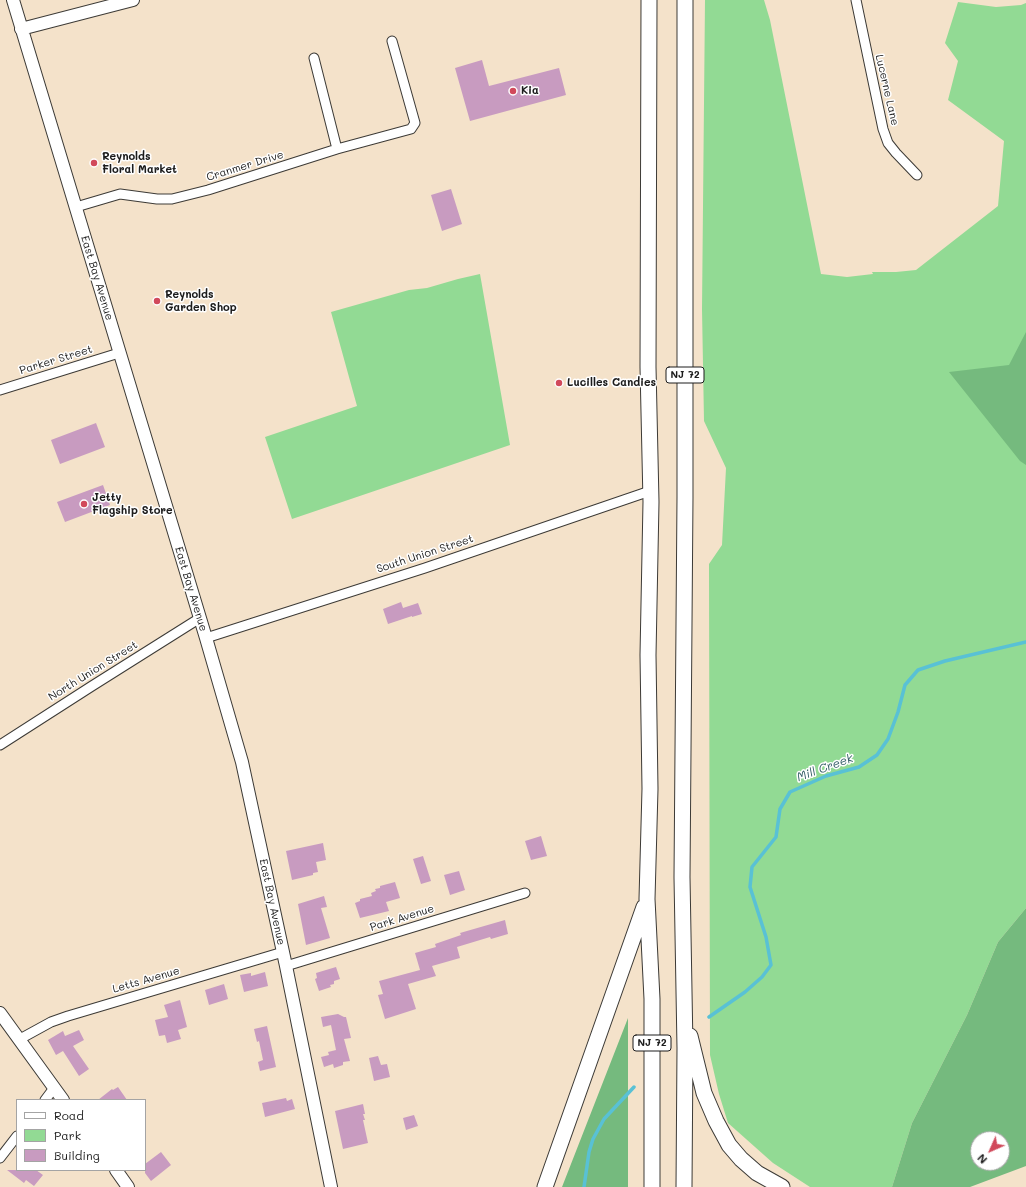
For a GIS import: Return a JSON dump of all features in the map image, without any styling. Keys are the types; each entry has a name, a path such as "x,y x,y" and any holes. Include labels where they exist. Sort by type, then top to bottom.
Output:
{"highway":[{"name":"NJ 72","path":"649,0 648,367 650,491 648,655 650,789 647,899 652,999 652,1187"},
{"name":"NJ 72","path":"684,1187 682,869 685,497 685,0"},
{"path":"686,31 696,0"},
{"path":"545,1187 647,899"},
{"path":"684,1008 704,1093 719,1127 729,1145 741,1159 757,1173 782,1187"}],"street":[{"name":"East Bay Avenue","path":"13,0 200,618 243,766 331,1187"},
{"path":"21,29 133,0"},
{"name":"Lucerne Lane","path":"856,0 883,129 888,143 917,174"},
{"name":"Cranmer Drive","path":"76,207 120,194 157,199 172,199 208,190 337,149 411,129 415,123 392,41"},
{"path":"314,58 337,149"},
{"name":"Parker Street","path":"0,390 119,353"},
{"name":"South Union Street","path":"206,638 425,568 650,491"},
{"name":"North Union Street","path":"0,745 200,618"},
{"name":"Park Avenue","path":"286,966 525,893"},
{"name":"Letts Avenue","path":"20,1039 51,1022 68,1016 283,952"},
{"path":"0,1013 63,1099"},
{"path":"46,1099 54,1088"},
{"path":"0,1158 16,1137"},
{"path":"117,1171 128,1187"}],"green space":[{"path":"705,0 764,0 770,20 821,274 847,277 873,274 872,272 916,270 998,206 1004,141 948,100 958,61 945,43 958,2 996,7 1021,5 1026,3 1026,908 998,942 967,1015 912,1123 892,1187 810,1187 773,1163 728,1123 719,1094 710,1055 709,564 722,545 726,468 704,421 702,309"},
{"path":"480,274 510,445 292,519 265,437 357,406 331,312 409,290 427,288"},
{"path":"1026,332 1026,465 1020,461 949,372 1009,365"},
{"path":"1026,908 1026,1166 970,1187 892,1187 912,1123 967,1015 998,942"},
{"path":"628,1018 628,1187 562,1187"}],"building":[{"name":"Kia","path":"482,60 489,86 559,68 566,95 470,121 455,68"},
{"path":"451,189 462,224 442,231 431,195"},
{"path":"96,423 105,447 60,464 51,440"},
{"name":"Jetty Flagship Store","path":"103,485 110,505 65,522 57,502"},
{"path":"401,602 403,608 418,603 422,614 388,624 383,609"},
{"path":"541,836 547,856 531,860 525,841"},
{"path":"323,843 326,860 316,862 318,872 313,873 313,875 292,880 286,851"},
{"path":"423,856 431,881 421,884 413,859"},
{"path":"459,871 465,890 450,895 444,875"},
{"path":"395,882 400,898 386,902 389,911 360,918 355,903 360,901 360,899 372,896 371,893 376,891 375,889 380,888 380,886"},
{"path":"324,896 327,907 321,908 330,938 306,945 298,904"},
{"path":"505,920 508,934 491,939 490,937 457,947 460,958 432,966 436,976 408,984 416,1009 385,1019 378,995 383,994 379,981 420,970 415,953 436,947 435,944 461,935 460,933"},
{"path":"336,967 340,979 334,981 334,984 330,985 331,987 319,991 315,979 317,978 316,973"},
{"path":"265,972 268,986 244,992 240,975 251,973 251,976"},
{"path":"224,984 228,999 209,1005 205,990"},
{"path":"180,1000 187,1027 178,1030 181,1039 167,1043 165,1035 159,1036 155,1020 168,1017 164,1005"},
{"path":"338,1014 346,1017 351,1038 344,1039 350,1061 343,1062 343,1065 334,1068 333,1064 324,1067 321,1057 329,1055 328,1052 336,1050 331,1025 323,1027 321,1017"},
{"path":"267,1026 276,1067 260,1071 258,1062 263,1060 259,1041 257,1042 254,1029"},
{"path":"79,1030 84,1040 73,1046 89,1069 79,1076 63,1051 56,1055 48,1040 63,1031 65,1036"},
{"path":"378,1056 381,1065 387,1064 390,1077 374,1081 369,1058"},
{"path":"118,1087 126,1099 99,1099 112,1089 113,1090"},
{"path":"286,1098 287,1101 292,1099 295,1109 265,1117 262,1103"},
{"path":"363,1104 365,1114 363,1114 365,1120 363,1120 368,1143 343,1149 335,1111"},
{"path":"414,1115 418,1126 406,1130 403,1118"},
{"path":"161,1152 171,1165 151,1181 145,1173 146,1163"},
{"path":"7,1170 37,1171 43,1175 34,1186 26,1180 24,1183"}],"waterway":[{"name":"Mill Creek","path":"709,1017 745,992 762,977 771,965 766,937 750,887 752,867 776,837 780,809 790,792 826,776 859,767 877,755 888,739 898,712 905,685 918,670 945,661 1026,642"},
{"name":"Mill Creek","path":"584,1187 589,1152 593,1139 604,1119 634,1087"}],"place":[{"name":"Kia","path":"513,91"},
{"name":"Reynolds Floral Market","path":"94,163"},
{"name":"Reynolds Garden Shop","path":"157,301"},
{"name":"Lucilles Candies","path":"559,383"},
{"name":"Jetty Flagship Store","path":"84,504"}]}
